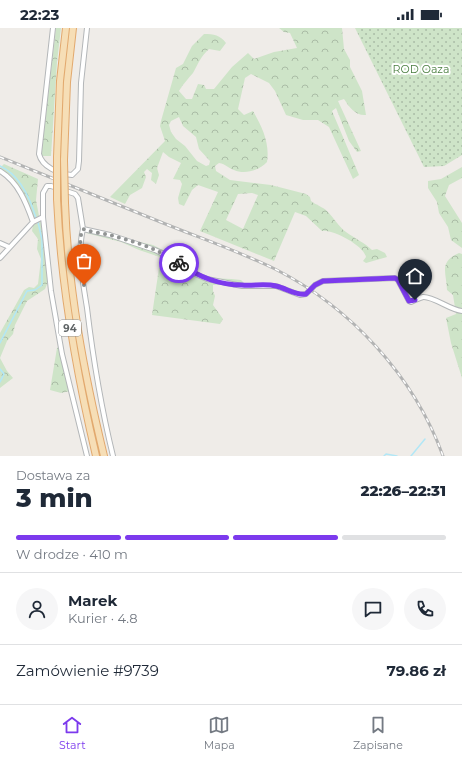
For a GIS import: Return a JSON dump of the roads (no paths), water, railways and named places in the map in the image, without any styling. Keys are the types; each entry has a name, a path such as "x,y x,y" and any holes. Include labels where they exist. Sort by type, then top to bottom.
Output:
{"main road":[{"name":"94","path":"66,28 60,81 56,157 59,238 69,322 96,456"},
{"name":"94","path":"73,28 67,82 64,160 66,238 78,333 104,456"}],"street":[{"path":"53,28 39,154 40,160 47,167 72,175 78,169 79,161 81,83 88,28"},
{"path":"0,171 18,188 33,222"},
{"path":"87,456 62,354 51,291 43,217 43,193 47,186 74,194 78,198 83,229 80,238 85,298 95,368 113,456"},
{"path":"0,258 33,222 43,217"},
{"path":"83,229 110,235 155,250 170,257 193,273 222,282 242,286 276,286 300,295 306,294 315,285 323,281 395,278 398,280 409,301 411,302 424,297 434,299 454,310 462,311"},
{"path":"0,243 9,247"}],"waterway":[{"path":"0,166 19,181 31,203 36,218"},
{"path":"0,343 27,291 35,290 42,285 42,240 38,222"},
{"path":"0,369 4,374 0,382"},
{"path":"411,456 425,439"},
{"path":"384,456 386,454 397,456"}],"railway":[{"path":"0,157 247,256 275,269 303,285 329,303 353,324 376,347 397,372 415,398 431,427 443,456"}],"park label":[{"name":"ROD Oaza","path":"421,69"}]}
